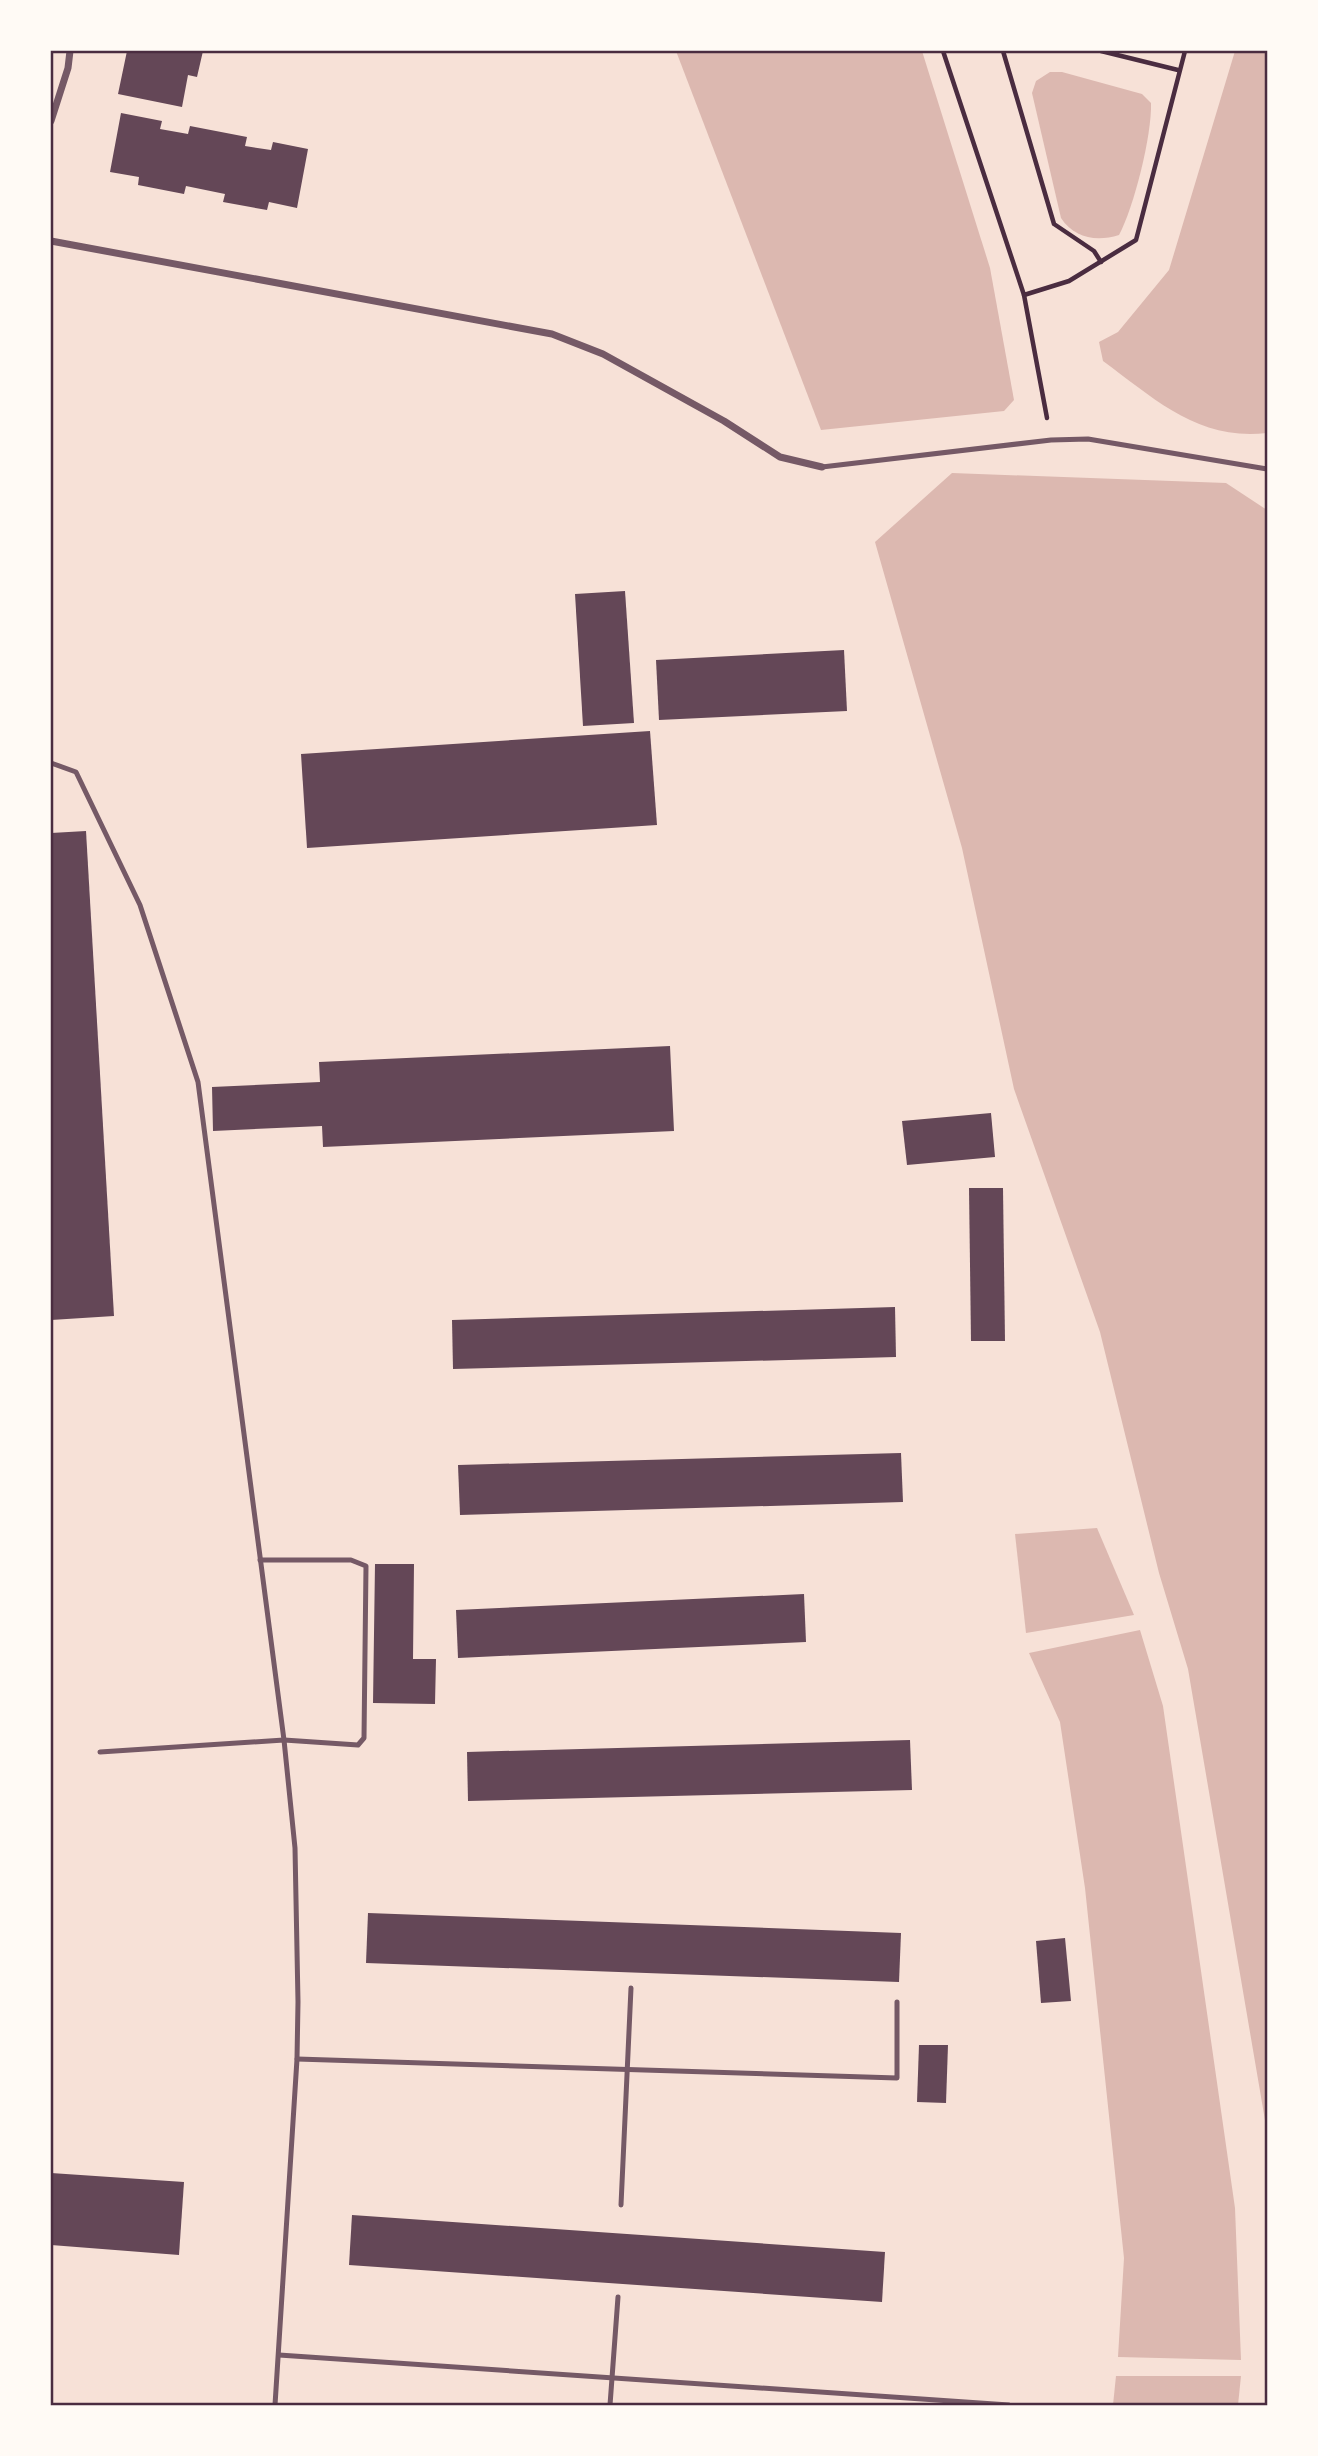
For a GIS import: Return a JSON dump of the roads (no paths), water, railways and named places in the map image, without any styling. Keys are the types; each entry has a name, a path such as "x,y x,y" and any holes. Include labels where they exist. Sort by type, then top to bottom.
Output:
{"street":[{"path":"51,121 68,68 70,51"},
{"path":"51,241 552,334 603,354 724,421 780,457 822,467"}],"lane":[{"path":"822,467 1051,440 1088,439 1267,469"},
{"path":"51,763 76,772 140,905 198,1082 284,1740 295,1848 297,2059 275,2405"},
{"path":"100,1752 284,1740 358,1745 364,1738 366,1566 351,1560 260,1560"},
{"path":"621,2205 631,1988"},
{"path":"297,2059 897,2078 897,2002"},
{"path":"610,2405 618,2297"},
{"path":"279,2355 1009,2405"}]}
